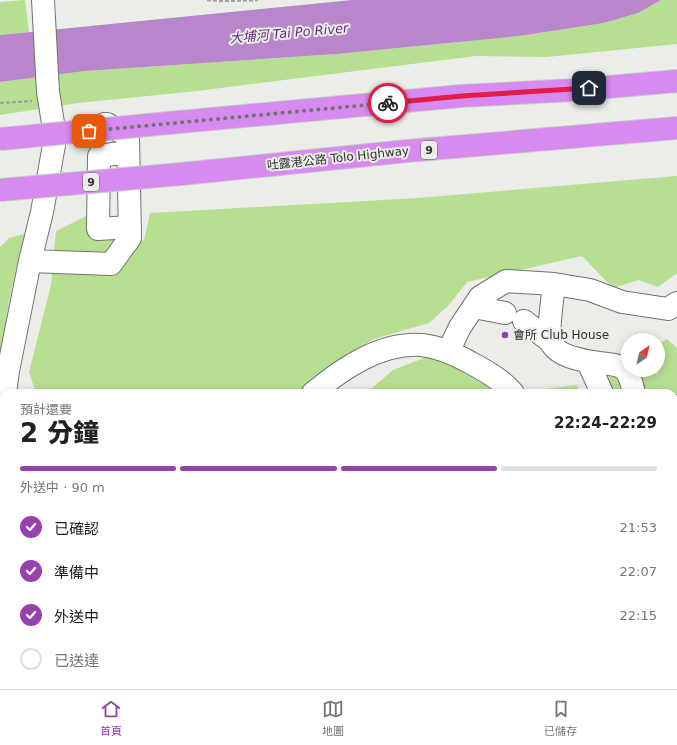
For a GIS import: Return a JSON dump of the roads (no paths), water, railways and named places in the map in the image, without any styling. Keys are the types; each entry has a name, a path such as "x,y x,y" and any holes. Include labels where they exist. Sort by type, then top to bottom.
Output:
{"highway":[{"path":"0,139 462,96 574,90 677,81"},
{"name":"吐露港公路 Tolo Highway","path":"0,190 181,174 408,151 677,128"}],"street":[{"path":"4,387 30,261 42,212 54,145 53,123 43,96 44,1"},
{"path":"30,261 112,264 130,238 128,136 107,124 53,123"},
{"path":"128,152 99,156 98,229 130,228"},
{"path":"448,352 460,327 480,297 506,281 554,284 590,290 622,302 668,309 677,303"},
{"path":"550,341 554,284"},
{"path":"474,306 515,317 550,341 560,353 588,362 618,366 624,369 628,374 633,389"},
{"path":"319,389 352,365 370,355 407,345 423,345 448,352 486,372 509,389"},
{"path":"588,362 600,389"}],"water":[{"name":"大埔河 Tai Po River","path":"352,0 661,0 638,13 604,23 519,36 337,54 85,71 0,82 0,35"}],"place":[{"name":"會所 Club House","path":"505,335"}]}
